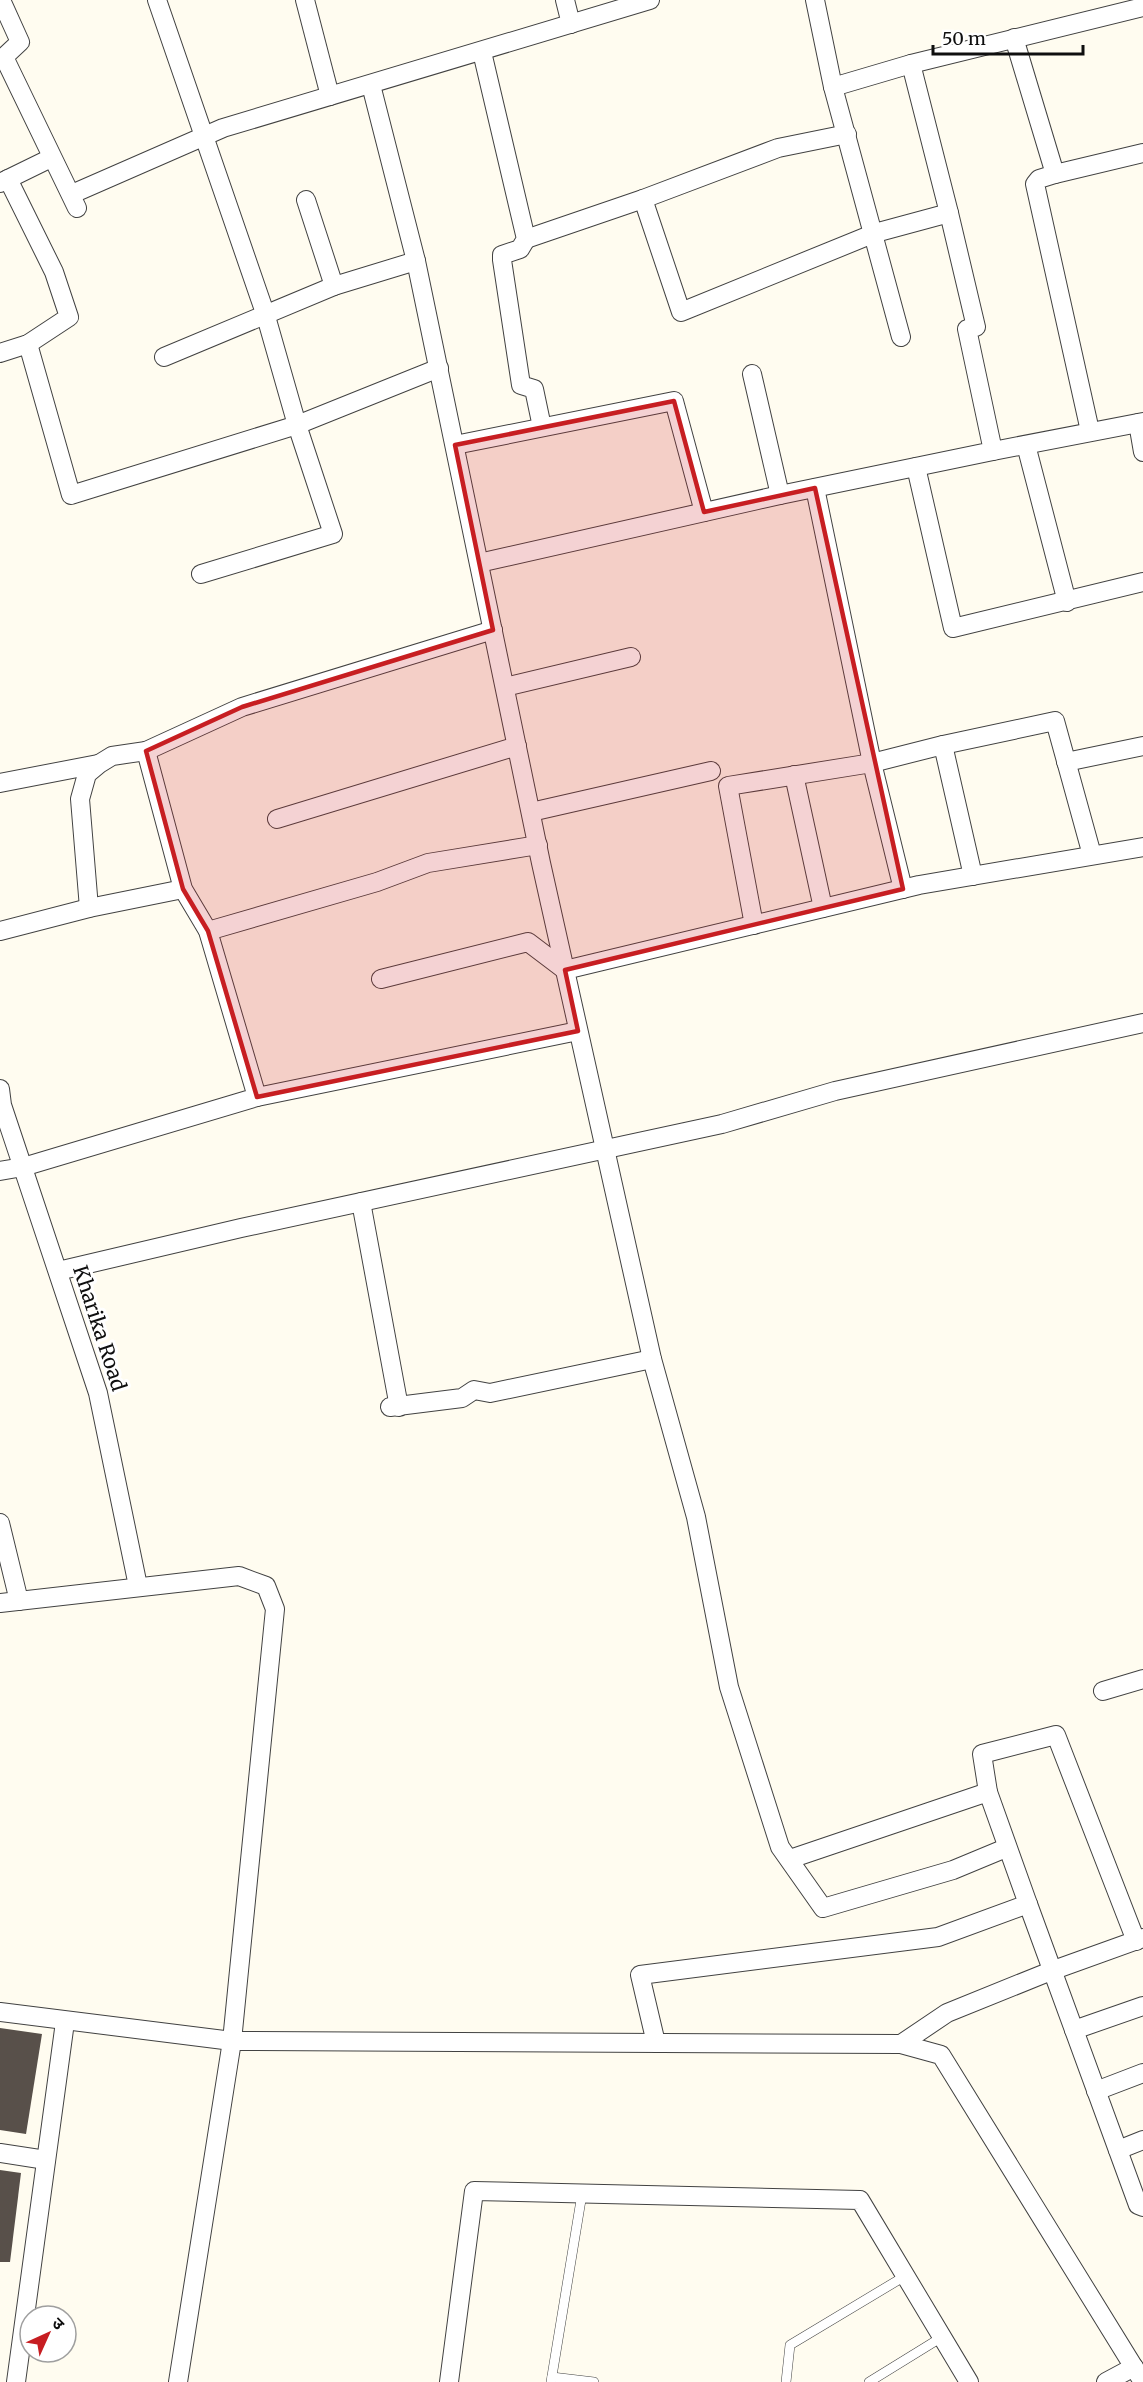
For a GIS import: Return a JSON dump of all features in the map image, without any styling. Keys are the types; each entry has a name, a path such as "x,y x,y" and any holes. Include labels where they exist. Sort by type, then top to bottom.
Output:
{"street":[{"path":"1,0 20,42 2,58 51,158 75,201 223,128 651,0"},
{"path":"157,0 265,313 297,425 333,534 201,574"},
{"path":"305,0 330,96"},
{"path":"565,0 572,24"},
{"path":"815,0 834,87 875,233 901,337"},
{"path":"834,87 911,64 1143,7"},
{"path":"1014,38 1055,174"},
{"path":"482,52 526,239"},
{"path":"911,64 976,327 967,329 993,451"},
{"path":"371,84 416,261 538,845 652,1359 696,1517 729,1687 780,1846 823,1908 953,1870 1006,1848"},
{"path":"542,427 534,389 521,385 502,255 520,249 526,239 643,199 778,148 847,134"},
{"path":"1090,431 1035,184 1039,179 1055,174 1143,153"},
{"path":"0,353 28,344 69,317 54,272 4,181 51,158"},
{"path":"643,199 681,312 875,233 949,213"},
{"path":"306,200 334,286"},
{"path":"164,357 334,286 416,261"},
{"path":"28,344 71,495 297,425 438,368"},
{"path":"752,374 780,495"},
{"path":"455,445 674,401 704,512"},
{"path":"479,562 780,495 1140,422 1143,452"},
{"path":"1026,445 1067,602"},
{"path":"915,467 953,628 1143,582"},
{"path":"815,488 872,763 903,889"},
{"path":"89,908 80,799 87,774 99,764 112,756 146,751 242,707 493,630"},
{"path":"505,687 631,657"},
{"path":"754,925 728,786 872,763 1055,721 1092,855"},
{"path":"943,745 973,876"},
{"path":"277,819 517,746"},
{"path":"1066,762 1143,746"},
{"path":"146,751 183,889 208,931 257,1097"},
{"path":"0,783 99,764"},
{"path":"531,812 711,771"},
{"path":"794,775 823,908"},
{"path":"208,931 377,882 428,863 538,845"},
{"path":"565,970 903,889 1143,847"},
{"path":"0,931 89,908 183,889"},
{"path":"381,979 528,942 565,970"},
{"path":"58,1271 361,1202 722,1124 835,1090 1143,1023"},
{"path":"0,1171 23,1167 257,1097 578,1031"},
{"name":"Kharika Road","path":"0,1089 2,1105 99,1393 138,1586"},
{"path":"361,1202 394,1407 462,1398 474,1390 490,1393 652,1359"},
{"path":"0,1523 19,1600"},
{"path":"0,1603 239,1576 266,1586 275,1609 232,2041 178,2382"},
{"path":"1103,1691 1143,1679"},
{"path":"901,2044 947,2013 1051,1971 1139,1939 1056,1735 982,1754 988,1792 1006,1848 1028,1904 1051,1971 1138,2205 1143,2207"},
{"path":"790,1859 988,1792"},
{"path":"656,2043 640,1975 938,1937 1028,1904"},
{"path":"1074,2030 1143,2006"},
{"path":"0,2012 65,2022 232,2041 901,2044 941,2055 1138,2374 1106,2382"},
{"path":"16,2382 65,2022"},
{"path":"1096,2091 1143,2073"},
{"path":"1118,2150 1143,2140"},
{"path":"0,2153 46,2160"},
{"path":"449,2382 474,2191 860,2200 969,2382"}],"lane":[{"path":"582,2194 552,2379 594,2382"},
{"path":"786,2382 790,2345 905,2276"},
{"path":"869,2382 942,2337"}],"highlighted area":[{"path":"674,401 704,512 815,488 903,889 565,970 578,1031 257,1097 208,931 183,889 146,751 242,707 493,630 455,445"}],"building":[{"path":"0,2028 42,2034 26,2134 0,2130"},
{"path":"0,2170 21,2173 10,2262 0,2262"}]}
